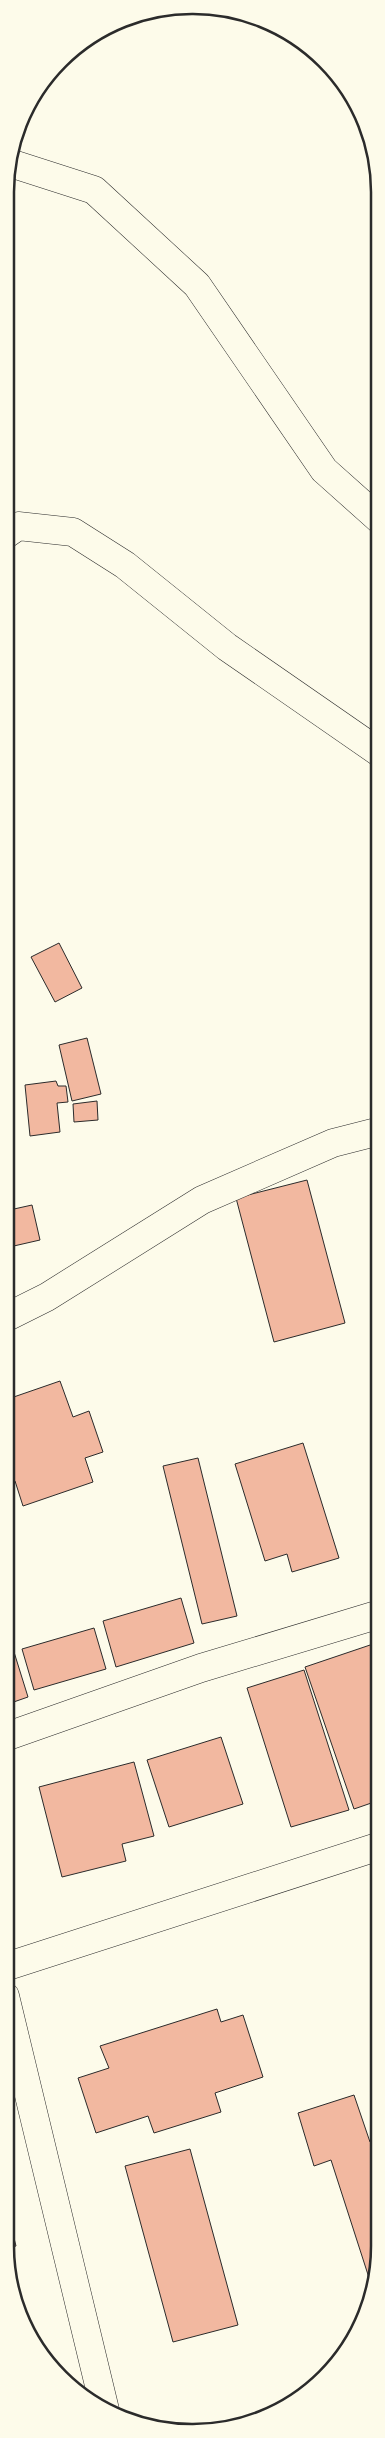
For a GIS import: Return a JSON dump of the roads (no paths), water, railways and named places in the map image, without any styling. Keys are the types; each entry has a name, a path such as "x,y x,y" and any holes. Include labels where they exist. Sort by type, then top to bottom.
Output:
{"street":[{"path":"16,165 94,190 198,285 324,470 371,512"},
{"path":"14,529 18,526 72,532 125,565 227,647 371,746"},
{"path":"14,1314 47,1297 202,1200 333,1142 371,1133"},
{"path":"14,1734 201,1668 371,1617"},
{"path":"14,1964 371,1849"},
{"path":"14,2033 103,2400"}]}
